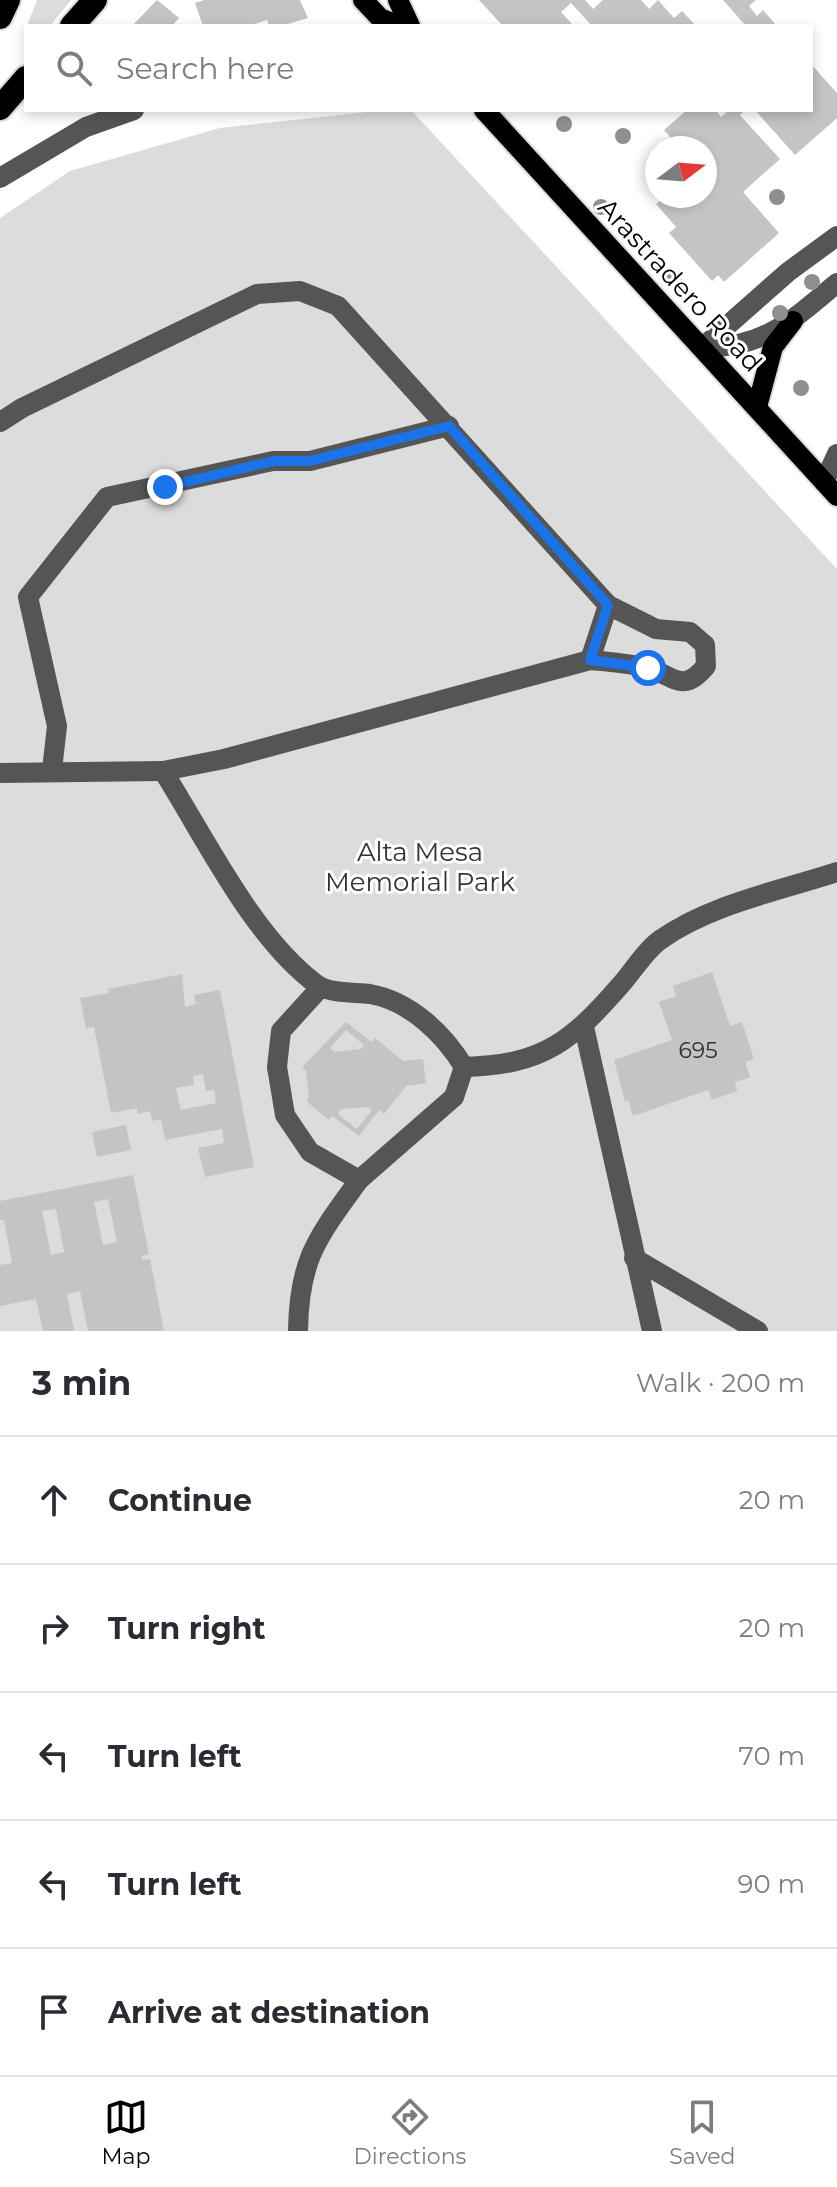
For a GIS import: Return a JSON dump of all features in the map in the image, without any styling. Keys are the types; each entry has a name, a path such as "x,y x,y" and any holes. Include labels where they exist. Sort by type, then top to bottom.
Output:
{"highway":[{"path":"0,17 8,0"},
{"path":"74,24 95,0"},
{"path":"0,108 24,80"}],"main road":[{"path":"363,0 380,18 394,24"},
{"path":"398,0 409,24"},
{"name":"Arastradero Road","path":"486,112 831,489"},
{"path":"757,407 773,347 793,321"}],"street":[{"path":"0,178 86,127 128,112"},
{"path":"703,347 788,272 837,236"},
{"path":"703,347 747,343 793,321 837,283"},
{"path":"0,422 22,408 257,294 300,291 338,306 608,605 656,629 690,632 705,645 706,666 695,679 676,683 648,668 590,660 224,759 163,771 0,773"},
{"path":"52,770 57,726 28,597 107,497 273,461 310,461 449,426"},
{"path":"831,489 837,454"},
{"path":"590,660 608,605"},
{"path":"163,771 283,958 320,988 374,995 399,1005 447,1039 464,1067 454,1097 359,1180 316,1241 299,1288 298,1331"},
{"path":"464,1067 495,1066 548,1052 584,1027 658,941 698,917 837,872"},
{"path":"320,988 281,1031 277,1067 285,1115 310,1152 359,1180"},
{"path":"584,1027 652,1331"},
{"path":"634,1258 758,1331"}],"green space":[{"path":"37,0 71,0 52,24 28,24"},
{"name":"Alta Mesa Memorial Park","path":"368,112 413,112 837,569 837,1331 0,1331 0,218 70,171 220,128"}],"building":[{"path":"157,0 179,18 174,24 134,24"},
{"path":"204,0 300,0 308,18 288,24 268,24 267,20 255,24 202,24 195,3"},
{"path":"479,0 585,0 593,9 603,0 641,0 649,9 658,0 674,18 682,11 694,24 590,24 571,3 561,12 572,24 501,24"},
{"path":"723,0 756,0 749,6 757,16 763,10 775,24 744,24"},
{"path":"813,66 837,93 837,118 795,155 757,112 813,112"},
{"path":"685,112 717,112 721,117 727,112 743,112 740,115 780,159 743,192 779,233 724,282 718,275 712,281 669,233 676,227 659,208 717,208 717,136 669,136 664,130"},
{"path":"712,972 730,1026 742,1022 754,1059 745,1062 750,1077 735,1082 737,1091 712,1100 708,1090 633,1116 628,1100 625,1102 614,1060 672,1040 659,1002 676,996 673,986"},
{"path":"182,974 185,1007 196,1004 194,995 220,990 254,1167 205,1177 198,1148 224,1143 222,1129 165,1140 161,1119 152,1121 150,1111 138,1114 137,1108 111,1113 94,1027 86,1028 80,998 109,993 108,989","holes":["203,1074 206,1091 214,1090 216,1103 181,1110 176,1088 194,1085 193,1076"]},
{"path":"346,1022 371,1042 375,1038 403,1061 423,1059 426,1083 406,1086 384,1114 379,1110 359,1136 332,1116 329,1120 306,1101 309,1097 306,1071 302,1067","holes":["346,1030 364,1045 361,1049 335,1052 330,1048","367,1107 372,1110 357,1129 338,1114 341,1109"]},
{"path":"126,1125 131,1150 97,1157 92,1132"},
{"path":"133,1175 149,1254 142,1256 142,1260 150,1259 164,1331 88,1331 80,1291 67,1294 74,1331 43,1331 36,1299 0,1306 0,1265 12,1263 4,1220 0,1220 0,1201","holes":["108,1199 117,1242 103,1245 94,1202","56,1209 64,1252 51,1255 42,1211"]}],"route":[{"path":"165,487 273,461 310,461 449,426 608,605 590,660 648,668"}]}
